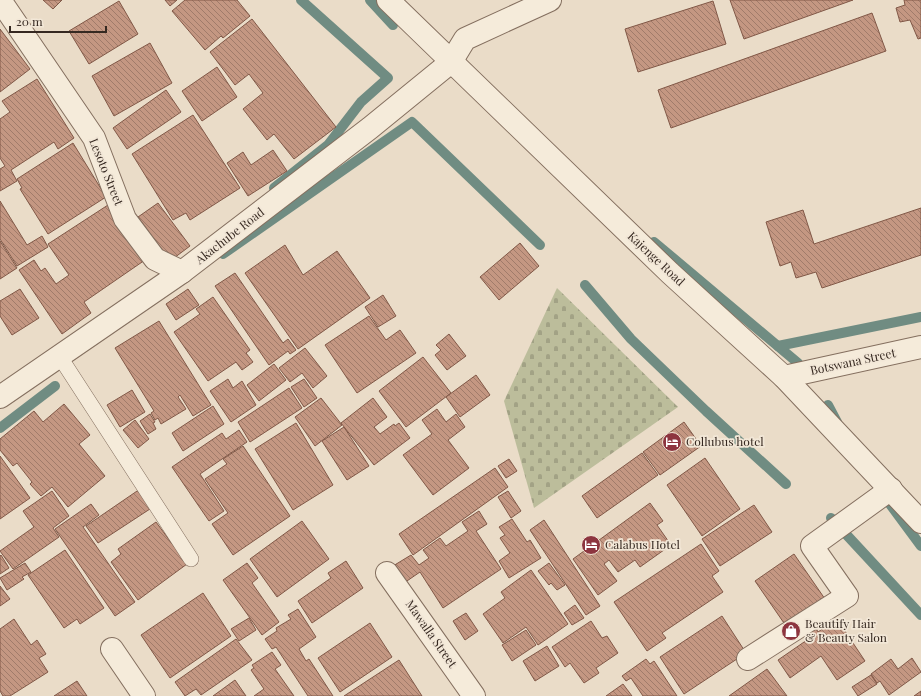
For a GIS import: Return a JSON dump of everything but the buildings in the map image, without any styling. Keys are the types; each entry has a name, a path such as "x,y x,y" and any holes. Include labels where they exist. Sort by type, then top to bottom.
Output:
{"street":[{"name":"Lesoto Street","path":"0,0 94,138 125,219 156,259 182,272"},
{"name":"Kajenge Road","path":"388,0 450,62 670,273 784,377 921,522"},
{"name":"Akachube Road","path":"0,397 182,272 364,132 450,62 465,38 550,0"},
{"name":"Botswana Street","path":"784,377 921,347"},
{"path":"748,659 847,596 812,546 891,490"},
{"name":"Mawalla Street","path":"387,573 474,696"},
{"path":"112,649 144,696"}],"lane":[{"path":"60,357 192,559"}],"green space":[{"path":"557,288 678,407 534,508 504,401"}],"waterway":[{"path":"274,188 328,145 361,102 388,78 301,0"},
{"path":"370,0 393,25"},
{"path":"223,254 412,122 540,245"},
{"path":"654,242 798,363"},
{"path":"585,285 631,339 706,411 786,484"},
{"path":"778,346 921,317"},
{"path":"0,428 55,386"},
{"path":"828,405 837,422"},
{"path":"884,496 921,546"},
{"path":"831,518 921,615"}],"place":[{"name":"Collubus hotel","path":"672,442"},
{"name":"Calabus Hotel","path":"591,545"},
{"name":"Beautify Hair & Beauty Salon","path":"791,631"}]}
